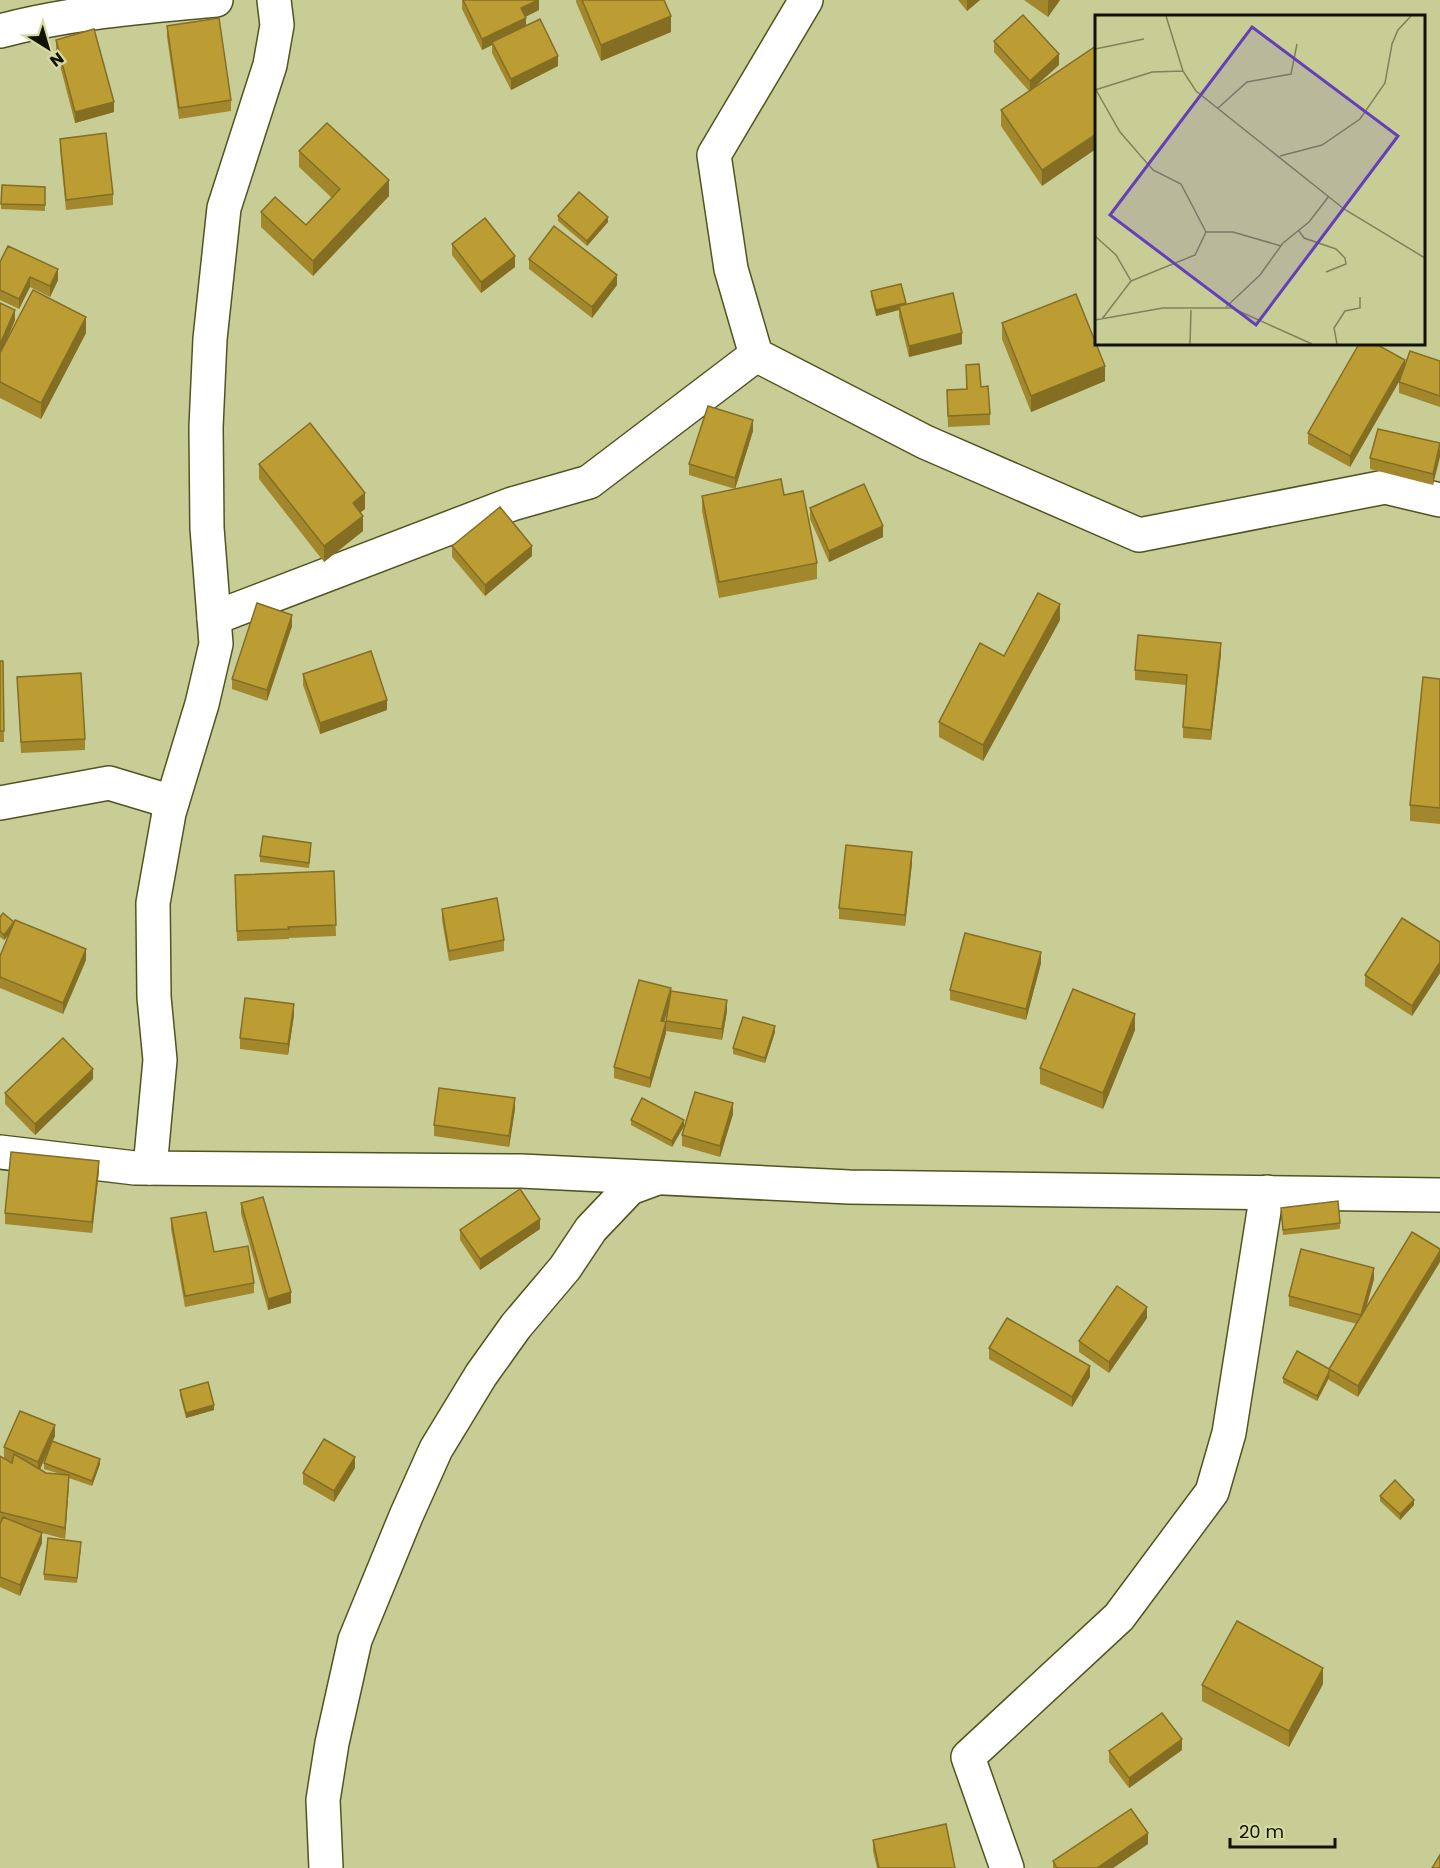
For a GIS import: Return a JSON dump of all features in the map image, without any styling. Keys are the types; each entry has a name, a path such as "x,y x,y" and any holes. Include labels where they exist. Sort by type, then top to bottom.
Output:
{"street":[{"path":"0,31 30,23 117,9 216,0"},
{"path":"150,1168 159,1060 154,997 153,903 172,802 202,704 216,644 207,528 206,427 210,339 224,208 270,64 277,26 274,0"},
{"path":"806,0 714,155 731,269 756,356 925,442 1139,535 1385,487 1440,500"},
{"path":"214,618 512,504 589,482 756,356"},
{"path":"0,803 109,783 172,802"},
{"path":"0,1152 150,1168 521,1171 861,1188 1440,1195"},
{"path":"326,1868 323,1800 334,1732 356,1640 436,1449 481,1375 516,1326 565,1268 591,1230 630,1188 659,1177"},
{"path":"1007,1868 968,1757 1119,1617 1212,1492 1229,1433 1267,1192"}],"building":[{"path":"463,0 538,0 521,8 526,18 482,39"},
{"path":"582,0 664,0 671,16 601,45"},
{"path":"1023,15 1059,54 1030,81 994,41"},
{"path":"219,18 231,100 179,108 167,26"},
{"path":"540,19 558,56 511,79 492,42"},
{"path":"94,29 114,102 75,112 56,40"},
{"path":"1095,47 1095,135 1042,170 1001,110"},
{"path":"327,123 389,180 313,261 261,212 275,197 306,225 340,189 299,151"},
{"path":"106,133 113,194 66,200 60,139"},
{"path":"2,185 45,187 45,205 1,204"},
{"path":"579,192 608,217 587,241 558,216"},
{"path":"485,218 515,256 481,282 452,244"},
{"path":"554,226 617,275 592,307 529,259"},
{"path":"8,246 58,269 50,286 30,277 19,299 0,290 0,262"},
{"path":"901,284 906,303 876,310 871,291"},
{"path":"33,290 86,317 41,403 0,382 0,353"},
{"path":"953,293 962,333 909,346 899,306"},
{"path":"1076,294 1105,366 1031,396 1002,323"},
{"path":"0,303 15,310 0,344"},
{"path":"1358,345 1378,345 1405,360 1350,456 1308,433"},
{"path":"1410,351 1440,361 1440,396 1399,382"},
{"path":"979,364 981,387 988,386 990,414 948,416 947,390 967,389 966,365"},
{"path":"708,406 753,420 735,478 689,464"},
{"path":"310,423 365,493 353,503 363,516 324,546 259,464"},
{"path":"1378,429 1440,443 1433,474 1370,458"},
{"path":"781,479 784,495 803,491 817,563 719,582 702,496"},
{"path":"864,484 883,526 829,551 810,508"},
{"path":"500,507 532,546 485,585 452,546"},
{"path":"1038,593 1060,604 983,745 939,722 980,643 1004,656"},
{"path":"257,603 292,615 267,690 232,679"},
{"path":"1138,635 1221,643 1211,730 1183,727 1187,675 1135,670"},
{"path":"371,651 387,700 320,723 303,674"},
{"path":"0,661 3,661 4,731 0,731"},
{"path":"81,673 85,739 21,742 17,677"},
{"path":"1423,677 1440,679 1440,808 1410,805"},
{"path":"263,836 311,843 309,863 260,856"},
{"path":"846,845 912,852 905,915 839,908"},
{"path":"334,871 336,925 237,931 235,875"},
{"path":"497,898 504,940 449,951 442,909"},
{"path":"3,913 14,922 4,935 0,931 0,917"},
{"path":"1402,918 1440,942 1440,962 1412,1006 1365,975"},
{"path":"15,920 86,949 63,1003 0,977 0,956"},
{"path":"965,933 1041,952 1026,1009 950,990"},
{"path":"639,980 671,988 661,1021 666,1022 650,1078 614,1067"},
{"path":"1073,989 1135,1014 1103,1093 1040,1068"},
{"path":"671,991 727,1000 722,1029 666,1021"},
{"path":"245,998 294,1004 288,1044 240,1038"},
{"path":"743,1017 775,1026 765,1058 733,1048"},
{"path":"63,1038 93,1069 35,1124 5,1093"},
{"path":"439,1088 515,1098 509,1136 434,1125"},
{"path":"695,1092 733,1103 720,1146 682,1135"},
{"path":"642,1098 684,1120 672,1141 631,1120"},
{"path":"11,1152 99,1161 92,1222 5,1213"},
{"path":"520,1189 540,1219 480,1259 460,1230"},
{"path":"263,1197 291,1292 268,1299 241,1203"},
{"path":"1338,1201 1340,1223 1283,1230 1281,1208"},
{"path":"206,1212 214,1252 248,1246 254,1283 185,1296 171,1218"},
{"path":"1412,1232 1440,1251 1358,1386 1329,1369"},
{"path":"1301,1249 1374,1268 1361,1315 1289,1296"},
{"path":"1117,1286 1147,1307 1109,1362 1079,1341"},
{"path":"1007,1318 1090,1366 1072,1397 989,1348"},
{"path":"1297,1351 1331,1370 1329,1369 1317,1396 1283,1378"},
{"path":"208,1382 214,1405 186,1413 180,1390"},
{"path":"20,1411 55,1425 38,1462 4,1447"},
{"path":"324,1439 355,1457 334,1491 303,1473"},
{"path":"52,1441 100,1459 92,1481 44,1463"},
{"path":"14,1454 46,1473 69,1475 65,1528 0,1512 0,1456 12,1463"},
{"path":"1395,1480 1414,1500 1400,1514 1380,1496"},
{"path":"3,1517 42,1533 20,1585 0,1577 0,1524"},
{"path":"48,1538 81,1542 77,1578 44,1574"},
{"path":"1237,1621 1323,1668 1289,1731 1202,1685"},
{"path":"1162,1713 1182,1739 1129,1778 1109,1751"},
{"path":"1131,1809 1148,1833 1097,1868 1057,1868 1053,1861"},
{"path":"946,1824 955,1868 879,1868 873,1840"},
{"path":"1440,1855 1440,1868 1432,1868"}]}
